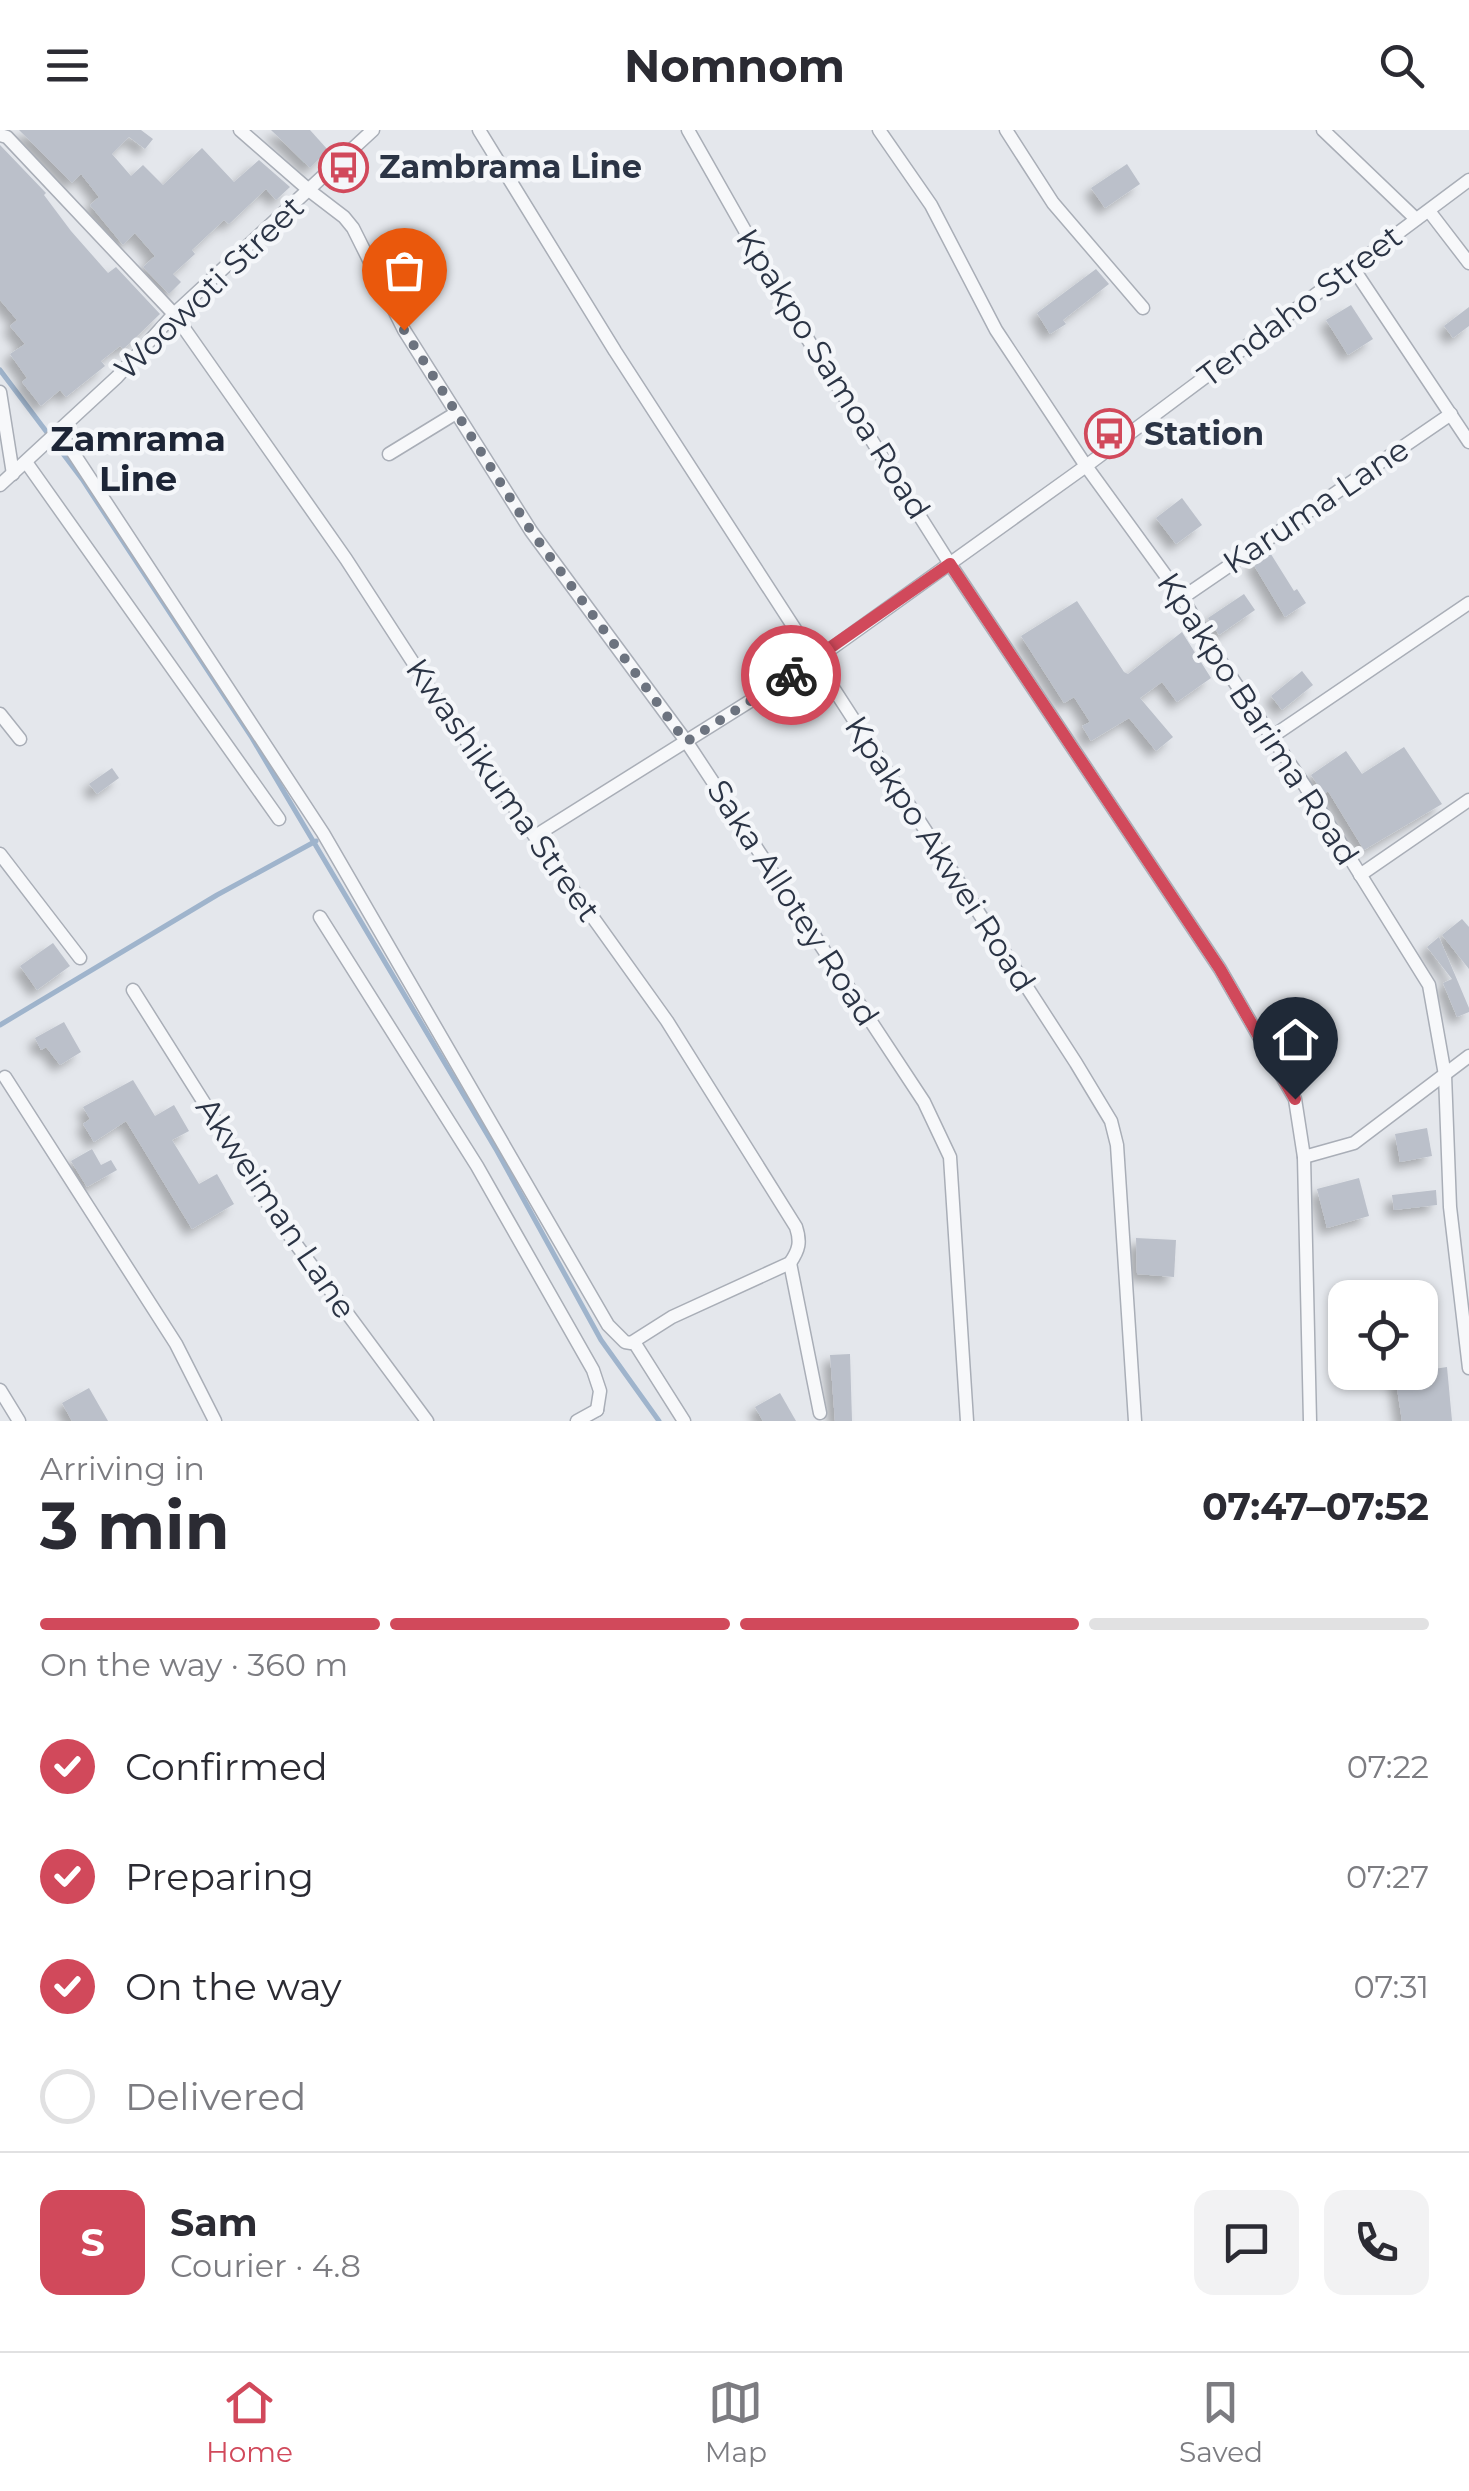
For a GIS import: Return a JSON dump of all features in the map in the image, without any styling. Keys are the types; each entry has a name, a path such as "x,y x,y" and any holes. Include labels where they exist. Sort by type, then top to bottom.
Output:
{"street":[{"name":"Saka Allotey Road","path":"240,130 328,202 353,228 404,330 531,531 686,742 924,1102 950,1157 967,1421"},
{"name":"Woowoti Street","path":"0,485 117,377 174,314 373,130"},
{"name":"Kpakpo Akwei Road","path":"479,130 615,351 1111,1121 1118,1144 1134,1421"},
{"name":"Kpakpo Samoa Road","path":"688,130 795,318 950,564 1220,969 1295,1099 1304,1156 1310,1421"},
{"name":"Kpakpo Barima Road","path":"879,130 930,205 996,330 1086,466 1182,598 1429,985 1445,1076 1450,1207 1469,1368"},
{"path":"1006,130 1053,203 1144,308"},
{"path":"1323,130 1416,219"},
{"name":"Kwashikuma Street","path":"0,135 174,314 346,559 440,704 667,1021 796,1227 800,1238 798,1252 784,1266 820,1413"},
{"name":"Tendaho Street","path":"535,836 814,661 1086,466 1469,180"},
{"path":"1429,211 1469,263"},
{"path":"1352,268 1469,442"},
{"path":"0,392 12,474"},
{"path":"389,454 456,413"},
{"name":"Karuma Lane","path":"1182,598 1450,414"},
{"path":"56,434 323,832 608,1324 624,1342 634,1342 672,1317 784,1266"},
{"path":"26,462 279,819"},
{"path":"1270,738 1469,603"},
{"path":"0,714 20,739"},
{"path":"1360,875 1469,800"},
{"path":"0,854 80,958"},
{"path":"320,917 477,1166 593,1370 600,1391 601,1416 577,1421"},
{"name":"Akweiman Lane","path":"133,990 278,1220 427,1421"},
{"path":"1304,1156 1354,1143 1469,1056"},
{"path":"5,1077 176,1344 215,1421"},
{"path":"634,1342 684,1421"},
{"path":"0,1390 19,1421"}],"building":[{"path":"19,130 141,130 153,139 145,149 129,137 112,154 131,176 143,165 163,185 202,148 234,182 259,160 290,187 276,200 266,189 229,224 224,220 173,274 181,282 169,294 143,267 155,256 135,233 123,245 90,205 99,197 81,174 72,183"},
{"path":"271,130 310,130 328,150 310,168"},
{"path":"0,145 46,193 71,231 108,273 116,267 160,314 123,349 120,346 101,361 105,366 66,397 60,390 41,406 22,382 27,378 10,354 25,344 10,326 17,320 0,300"},
{"path":"1127,164 1140,184 1105,208 1091,188"},
{"path":"1096,269 1109,284 1050,334 1037,313"},
{"path":"1351,305 1373,339 1348,355 1326,320"},
{"path":"1469,307 1469,326 1453,338 1444,326"},
{"path":"1182,498 1202,525 1176,544 1156,518"},
{"path":"1269,551 1306,603 1285,617 1252,562"},
{"path":"1244,594 1255,610 1219,635 1208,618"},
{"path":"1077,601 1124,672 1128,674 1182,632 1211,678 1177,702 1162,682 1140,698 1173,737 1156,751 1129,718 1091,741 1082,726 1090,722 1074,697 1064,703 1021,636"},
{"path":"1302,671 1313,685 1282,710 1271,696"},
{"path":"1404,747 1442,804 1364,850 1328,791 1324,794 1311,775 1346,751 1362,774"},
{"path":"112,768 119,778 97,794 89,784"},
{"path":"1462,919 1469,927 1469,969 1442,935"},
{"path":"1439,937 1469,1008 1469,1012 1457,1017 1443,983 1452,979 1427,947"},
{"path":"53,943 70,966 37,990 20,966"},
{"path":"64,1022 81,1052 60,1065 46,1047 41,1050 35,1038"},
{"path":"133,1080 155,1116 174,1105 189,1131 172,1140 199,1184 217,1174 234,1204 192,1229 126,1121 94,1142 83,1124 90,1119 83,1107"},
{"path":"1427,1128 1432,1156 1400,1162 1395,1134"},
{"path":"92,1149 101,1165 111,1160 117,1170 87,1187 71,1161"},
{"path":"1359,1178 1369,1216 1327,1228 1317,1189"},
{"path":"1436,1190 1437,1205 1394,1210 1392,1195"},
{"path":"1136,1238 1176,1240 1174,1277 1137,1274"},
{"path":"850,1354 852,1421 835,1421 830,1355"},
{"path":"1447,1367 1452,1421 1402,1421 1397,1390 1438,1390 1438,1368"},
{"path":"89,1388 108,1421 72,1421 62,1403"},
{"path":"780,1393 796,1421 763,1421 755,1407"}],"waterway":[{"path":"0,370 82,479 252,738 497,1151 601,1340 659,1421"},
{"path":"0,1025 217,895 316,841"}],"way so far":[{"path":"404,330 531,531 686,742 791,675"}],"place":[{"name":"Zambrama Line","path":"344,167"},
{"name":"Station","path":"1109,434"}],"district":[{"name":"Zamrama Line","path":"138,459"}],"route":[{"path":"791,675 950,564 1220,969 1295,1099"}]}
